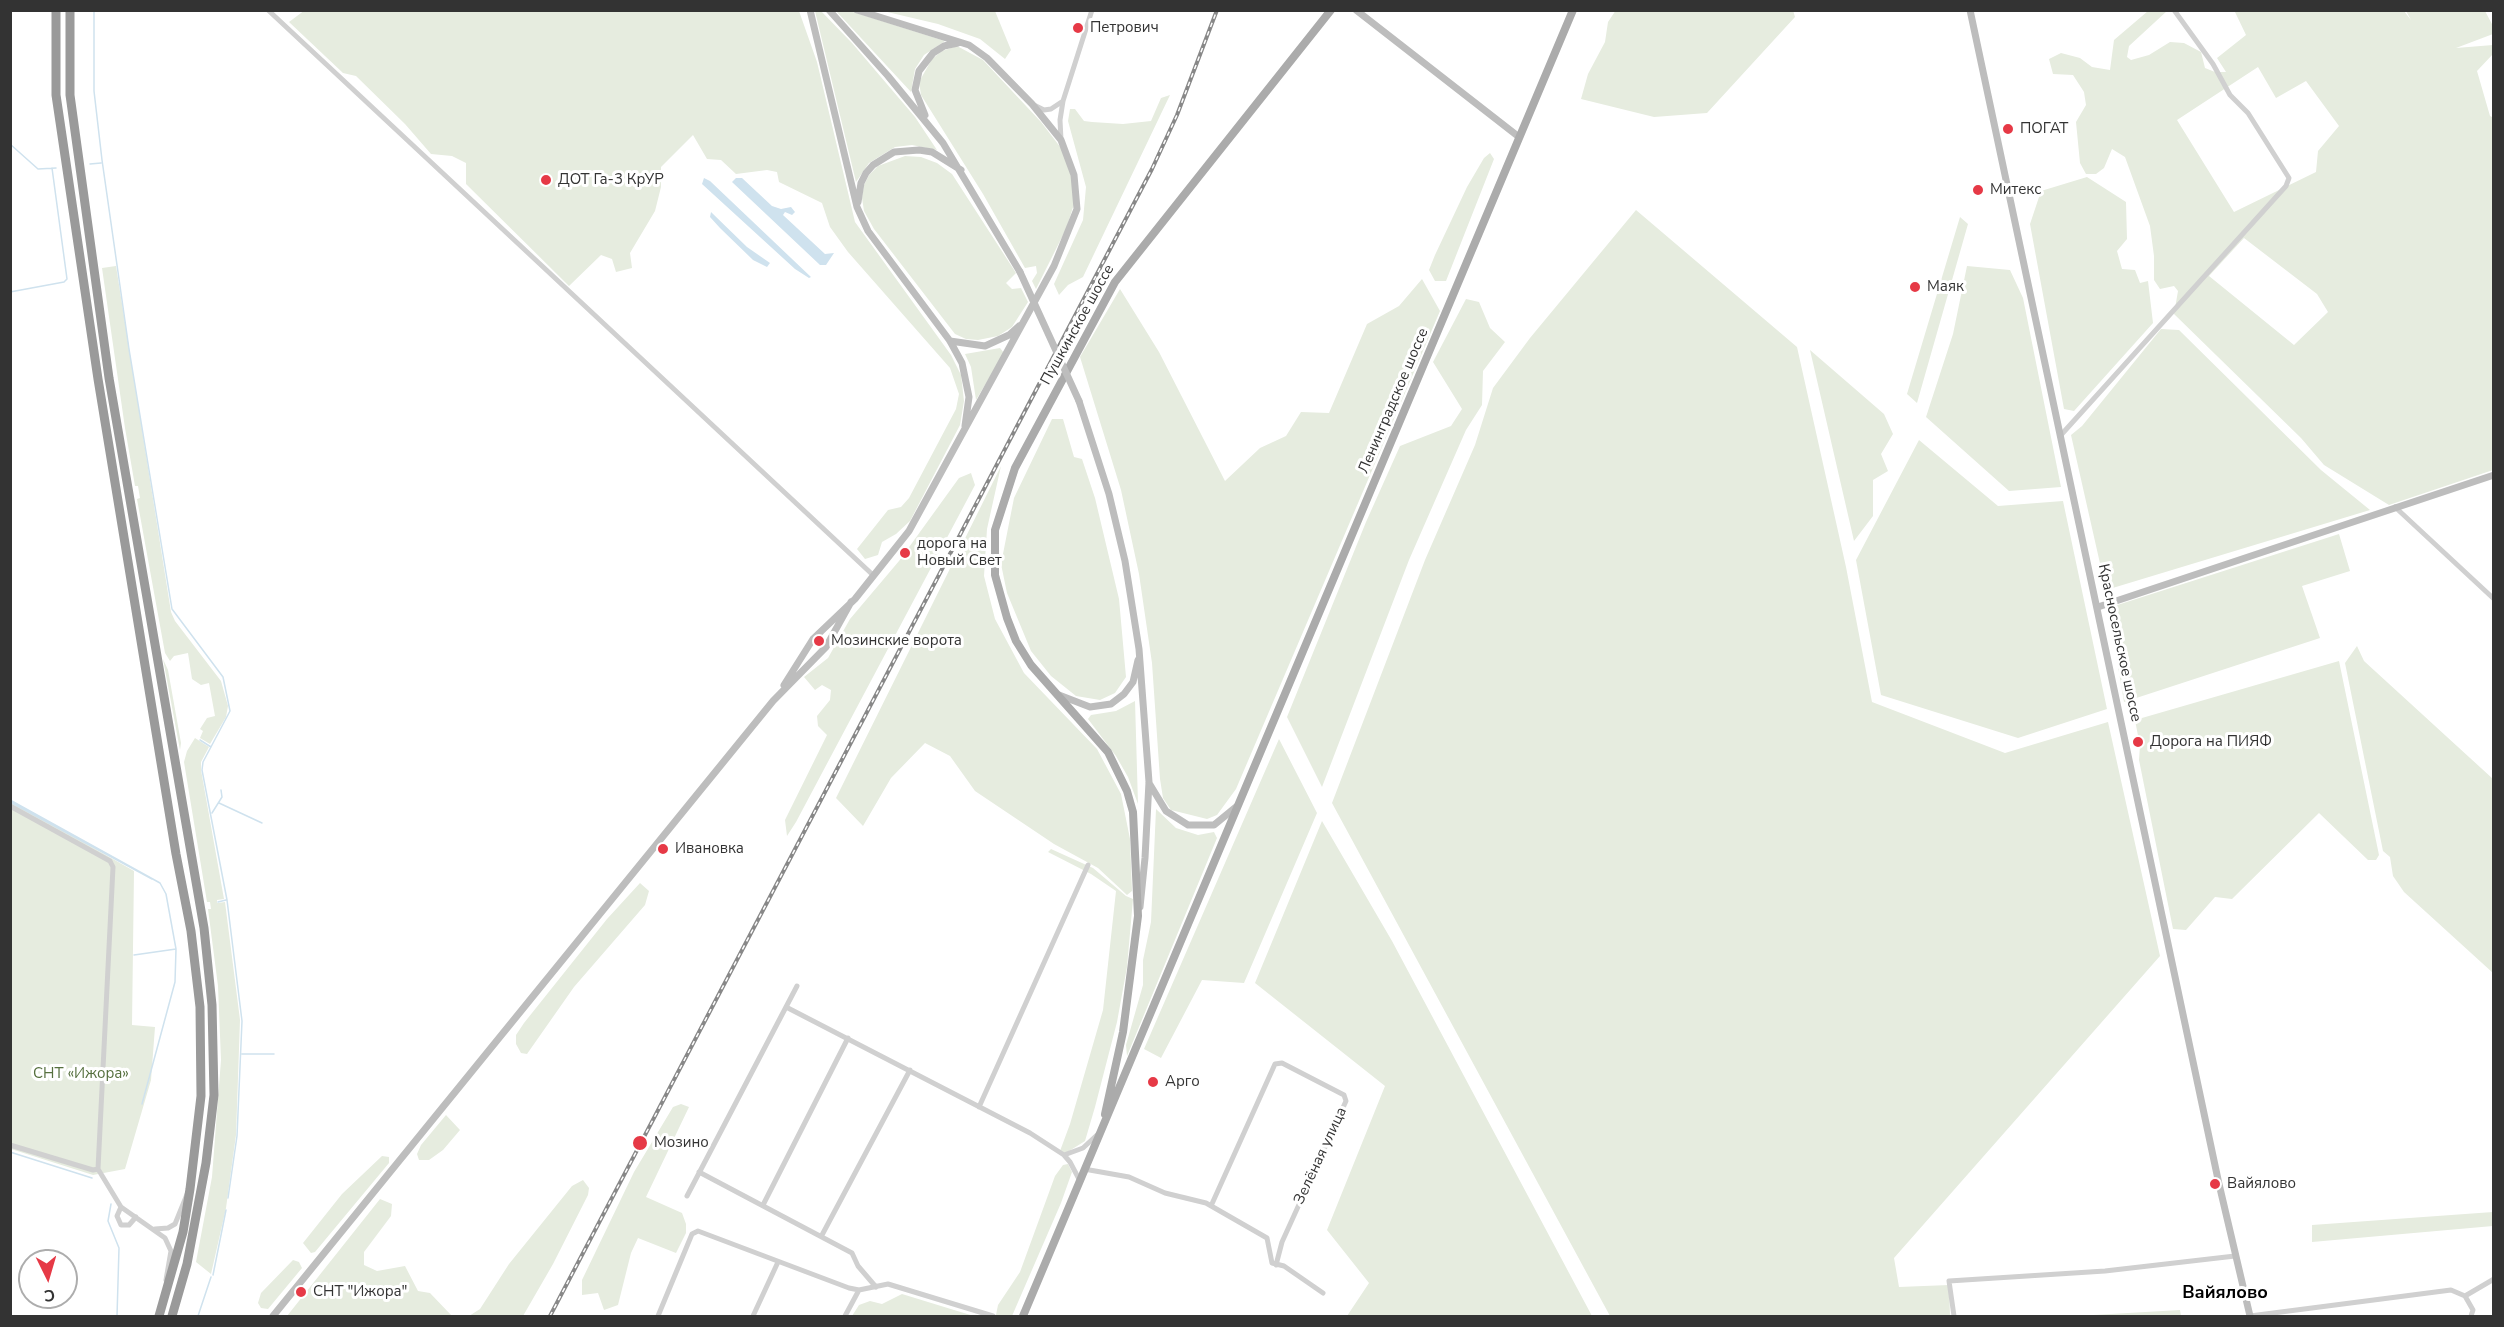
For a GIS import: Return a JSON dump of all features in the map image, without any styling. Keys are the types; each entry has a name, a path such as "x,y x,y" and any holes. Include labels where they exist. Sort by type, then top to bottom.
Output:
{"highway":[{"path":"56,10 56,95 100,391 176,854 191,930 200,1007 201,1096 190,1189 183,1232 159,1317"},
{"path":"70,10 70,95 109,378 204,928 212,1005 214,1095 206,1163 187,1264 172,1317"}],"main road":[{"name":"Пушкинское шоссе","path":"1102,1128 1123,1032 1138,916 1136,834 1127,790 1108,752 1031,665 1016,641 995,575 995,530 1014,468 1115,282 1331,10"},
{"name":"Ленинградское шоссе","path":"1102,1128 1573,10"},
{"path":"1023,1317 1102,1128"}],"street":[{"path":"268,10 874,576"},
{"path":"810,10 857,207 868,231 950,341 962,363 968,388 967,418 960,440"},
{"path":"829,10 928,123 962,171 1020,272 1079,401 1117,527 1139,649 1149,782 1145,858 1138,916"},
{"path":"857,10 964,43 987,58 1032,104 1061,140"},
{"path":"777,696 806,648 823,627 851,602 874,576 909,531 1064,245 1077,209 1074,175 1061,140 1060,120 1063,101 1092,10"},
{"path":"1356,10 1519,138"},
{"name":"Красносельское шоссе","path":"1970,10 2235,1256 2250,1316"},
{"path":"2061,435 2286,186 2289,178 2248,112 2230,95 2213,64 2174,10"},
{"path":"928,123 915,90 919,71 925,60 938,49 950,44 964,43"},
{"path":"1032,104 1044,110 1051,109 1063,101"},
{"path":"857,207 861,183 866,173 873,165 894,152 919,150 932,152 962,171"},
{"path":"950,341 985,346 1009,335 1022,324"},
{"path":"2098,607 2493,475"},
{"path":"2395,507 2493,599"},
{"path":"273,1317 777,696 818,656 851,602"},
{"path":"823,627 832,630 832,636"},
{"path":"806,648 809,655 818,656"},
{"path":"1058,694 1090,708 1111,704 1124,694 1132,682 1139,649"},
{"path":"1149,782 1166,812 1188,825 1214,825 1224,819 1240,802"},
{"path":"10,806 110,861 113,867 98,1169 121,1207 165,1238 171,1251 166,1273 167,1293"},
{"path":"979,1107 1088,864"},
{"path":"687,1196 797,986"},
{"path":"786,1007 1030,1133 1064,1155 1071,1162 1080,1181"},
{"path":"763,1205 848,1038"},
{"name":"Зелёная улица","path":"1211,1206 1275,1064 1282,1063 1344,1095 1346,1101 1282,1242 1276,1265"},
{"path":"822,1235 910,1070"},
{"path":"1064,1155 1083,1148 1102,1128"},
{"path":"10,1145 93,1170 98,1169"},
{"path":"1084,1169 1129,1177 1165,1192 1211,1206 1267,1238 1269,1258 1276,1265 1284,1266 1323,1293"},
{"path":"699,1172 822,1235 852,1253 858,1266 876,1287"},
{"path":"153,1228 168,1228 175,1224 190,1189"},
{"path":"121,1207 117,1216 121,1225 129,1225 136,1217"},
{"path":"658,1317 692,1234 698,1230 778,1262 859,1290 888,1284 993,1317"},
{"path":"1954,1317 1949,1281 2105,1271 2235,1256"},
{"path":"753,1317 778,1262"},
{"path":"2465,1296 2493,1279"},
{"path":"845,1317 859,1290"},
{"path":"2250,1316 2451,1290 2465,1296 2473,1310 2471,1317"}],"green space":[{"path":"305,10 799,11 817,62 855,222 951,355 961,375 964,401 960,425 910,521 896,534 882,542 878,555 865,559 857,549 888,510 901,507 909,498 956,409 959,394 950,368 848,252 830,227 822,203 779,182 777,172 767,170 736,174 721,160 707,159 693,135 661,167 661,187 655,211 630,253 632,268 616,272 612,259 601,255 569,286 466,184 466,163 452,156 431,154 405,124 356,76 343,73 289,22"},
{"path":"1616,10 1793,10 1795,17 1707,113 1654,117 1581,99 1588,74 1605,42 1608,22"},
{"path":"815,11 821,11 852,43 915,117 937,150 912,145 895,147 869,163 856,182"},
{"path":"836,11 850,11 945,41 924,55 915,69 911,92"},
{"path":"883,11 995,11 1011,50 1005,59 980,39 938,24"},
{"path":"2148,11 2167,11 2129,46 2127,57 2131,60 2149,55 2170,42 2184,43 2201,52 2205,68 2215,72 2226,72 2217,58 2246,35 2235,12 2238,11 2404,11 2411,20 2406,11 2485,11 2493,26 2493,34 2456,48 2493,45 2493,54 2477,71 2490,116 2494,118 2493,470 2389,505 2324,465 2301,438 2174,314 2178,291 2174,286 2160,289 2154,280 2150,226 2125,157 2112,149 2104,168 2096,174 2086,174 2080,163 2076,122 2086,105 2084,92 2073,75 2053,74 2049,59 2061,53 2080,58 2092,67 2110,70 2114,40","holes":["2258,67 2276,98 2306,81 2339,126 2318,151 2316,172 2234,212 2177,120","2244,238 2317,294 2328,312 2294,345 2209,276"]},
{"path":"957,46 983,60 1041,122 1061,148 1071,173 1075,201 1066,229 1036,289 1032,281 1037,273 1036,266 1025,268 983,194 921,95 919,82 932,59 942,51"},
{"path":"1170,95 1083,277 1068,285 1059,295 1054,284 1083,220 1086,187 1068,121 1070,109 1075,109 1084,121 1123,124 1151,121 1161,98"},
{"path":"1490,153 1494,159 1446,281 1435,281 1429,270 1435,255 1467,187 1484,158"},
{"path":"905,156 921,157 937,163 952,174 1016,273 1006,283 1012,289 1021,288 1028,302 1012,327 998,336 978,340 966,339 955,334 874,229 864,211 862,198 864,185 869,175 878,166"},
{"path":"2087,177 2126,202 2127,239 2117,251 2122,269 2135,270 2140,283 2148,281 2153,323 2074,411 2064,409 2030,224 2041,191"},
{"path":"1636,210 1797,347 1846,567 1872,702 2005,753 2108,722 2160,956 1894,1258 1899,1287 1949,1285 1950,1316 1610,1316 1332,803 1425,560 1475,445 1493,388 1530,338"},
{"path":"1960,217 1968,224 1917,403 1907,394"},
{"path":"116,266 171,612 175,621 221,681 228,706 226,717 210,744 200,738 203,731 200,729 207,718 215,716 209,683 201,685 192,679 188,653 174,656 170,661 165,653 137,499 140,498 138,486 135,486 125,428 102,268"},
{"path":"1967,266 2010,270 2023,298 2061,487 2009,491 1926,417 1953,334"},
{"path":"1422,279 1440,311 1236,789 1217,815 1207,819 1171,810 1163,798 1160,779 1152,663 1139,574 1121,490 1080,357 1120,289 1159,352 1225,481 1260,448 1286,436 1301,412 1329,413 1367,324 1399,306"},
{"path":"1466,299 1479,302 1490,328 1505,342 1483,371 1482,405 1466,430 1409,560 1322,787 1287,717 1366,522 1400,446 1451,426 1462,409 1433,362"},
{"path":"2161,329 2179,330 2321,470 2370,510 2106,590 2071,435 2082,426"},
{"path":"1000,348 1004,353 976,400 971,367 965,354"},
{"path":"1810,350 1884,414 1893,434 1881,454 1888,471 1873,480 1873,516 1854,541"},
{"path":"1052,419 1063,419 1074,457 1082,459 1095,498 1119,599 1126,677 1115,693 1100,700 1076,696 1051,676 1031,651 1007,593 1001,564 1014,498"},
{"path":"1919,440 1998,506 2063,501 2107,709 2018,738 1881,695 1856,560"},
{"path":"1001,466 987,529 984,576 995,619 1024,673 1097,749 1121,794 1130,839 1132,891 1127,895 1098,868 1054,844 975,791 950,756 925,743 891,778 863,826 836,798"},
{"path":"971,473 975,485 787,836 785,820 827,735 818,726 817,716 830,700 831,690 822,685 815,690 804,677 828,658 850,619 899,561 959,478"},
{"path":"2339,534 2350,571 2302,586 2320,638 2124,702 2108,608"},
{"path":"2357,646 2364,661 2493,779 2493,973 2404,892 2393,876 2390,857 2383,851 2345,663"},
{"path":"163,659 168,670 181,743 180,750"},
{"path":"2339,661 2379,855 2376,860 2368,860 2319,813 2232,899 2215,897 2186,930 2173,929 2139,760 2140,746 2135,720"},
{"path":"1135,701 1138,804 1128,777 1116,756 1088,719 1091,715 1116,711"},
{"path":"195,738 209,747 201,762 201,770 224,899 217,900 217,903 225,902 240,1020 236,1135 226,1208 211,1274 196,1262 212,1177 221,1060 218,986 208,909 211,909 210,902 207,902 184,762 187,751"},
{"path":"1279,739 1317,813 1244,983 1202,980 1161,1058 1144,1049"},
{"name":"СНТ «Ижора»","path":"11,801 134,871 132,1025 155,1027 151,1080 125,1169 93,1175 11,1149"},
{"path":"1156,809 1176,828 1198,835 1214,832 1217,838 1127,1056 1126,1045 1143,985 1143,960 1151,922"},
{"path":"1322,821 1392,941 1592,1316 1347,1316 1369,1283 1327,1230 1385,1086 1255,983"},
{"path":"1051,849 1093,868 1126,896 1133,899 1127,967 1117,1022 1095,1107 1085,1141 1066,1153 1060,1151 1103,1010 1116,891 1091,874 1048,852"},
{"path":"640,883 649,891 645,905 574,987 527,1054 521,1053 516,1044 516,1035 524,1023 607,919"},
{"path":"681,1104 689,1107 646,1197 682,1213 686,1233 676,1253 638,1238 631,1253 618,1305 604,1310 598,1293 582,1295 582,1280 634,1172 673,1107"},
{"path":"446,1115 460,1130 443,1150 429,1160 419,1160 417,1154 421,1145"},
{"path":"382,1156 389,1157 389,1163 315,1252 311,1253 303,1243 342,1194"},
{"path":"1068,1164 1072,1172 1061,1203 1012,1316 996,1315 998,1305 1020,1272 1055,1176 1063,1165"},
{"path":"583,1180 589,1188 588,1195 553,1264 523,1316 469,1316 480,1309 509,1264 572,1186"},
{"path":"380,1199 392,1204 391,1216 364,1252 364,1265 377,1271 405,1266 418,1291 430,1293 452,1316 287,1316"},
{"path":"2493,1212 2493,1226 2312,1242 2312,1225"},
{"path":"293,1260 299,1262 302,1268 268,1309 261,1308 258,1303 261,1293"},
{"path":"902,1294 974,1316 852,1316 859,1305 870,1301 882,1304"},
{"path":"2180,1310 2181,1316 2076,1316"}],"water":[{"path":"704,178 710,181 811,277 795,269 702,184"},
{"path":"736,178 742,178 772,206 781,209 791,207 795,212 792,215 785,212 783,215 825,254 834,253 826,265 820,265 732,182"},
{"path":"711,212 747,247 770,263 767,267 753,260 720,228 710,217"}],"waterway":[{"path":"94,10 94,91 102,160 129,349 172,609 223,677 230,711 203,762 202,770 227,900 242,1021 237,1136 228,1198"},
{"path":"10,144 38,169 56,168"},
{"path":"90,164 101,163"},
{"path":"10,292 64,282 67,279 52,168"},
{"path":"200,740 211,747"},
{"path":"212,813 222,797 221,790"},
{"path":"10,800 160,883 166,894 176,949"},
{"path":"10,802 152,879"},
{"path":"219,803 262,823"},
{"path":"218,902 226,900"},
{"path":"134,955 176,949 175,982 142,1104"},
{"path":"242,1054 274,1054"},
{"path":"10,1152 92,1178"},
{"path":"111,1204 108,1221 119,1248 117,1316"},
{"path":"213,1275 226,1210"},
{"path":"198,1316 211,1277"}],"railway":[{"path":"550,1316 1152,169 1177,115 1217,10"}],"place":[{"name":"Петрович","path":"1078,28"},
{"name":"ПОГАТ","path":"2008,129"},
{"name":"ДОТ Га-3 КрУР","path":"546,180"},
{"name":"Митекс","path":"1978,190"},
{"name":"Маяк","path":"1915,287"},
{"name":"дорога на Новый Свет","path":"905,553"},
{"name":"Мозинские ворота","path":"819,641"},
{"name":"Дорога на ПИЯФ","path":"2138,742"},
{"name":"Ивановка","path":"663,849"},
{"name":"Арго","path":"1153,1082"},
{"name":"Мозино","path":"640,1143"},
{"name":"Вайялово","path":"2215,1184"},
{"name":"СНТ \"Ижора\"","path":"301,1292"}],"district":[{"name":"Вайялово","path":"2225,1294"}]}
